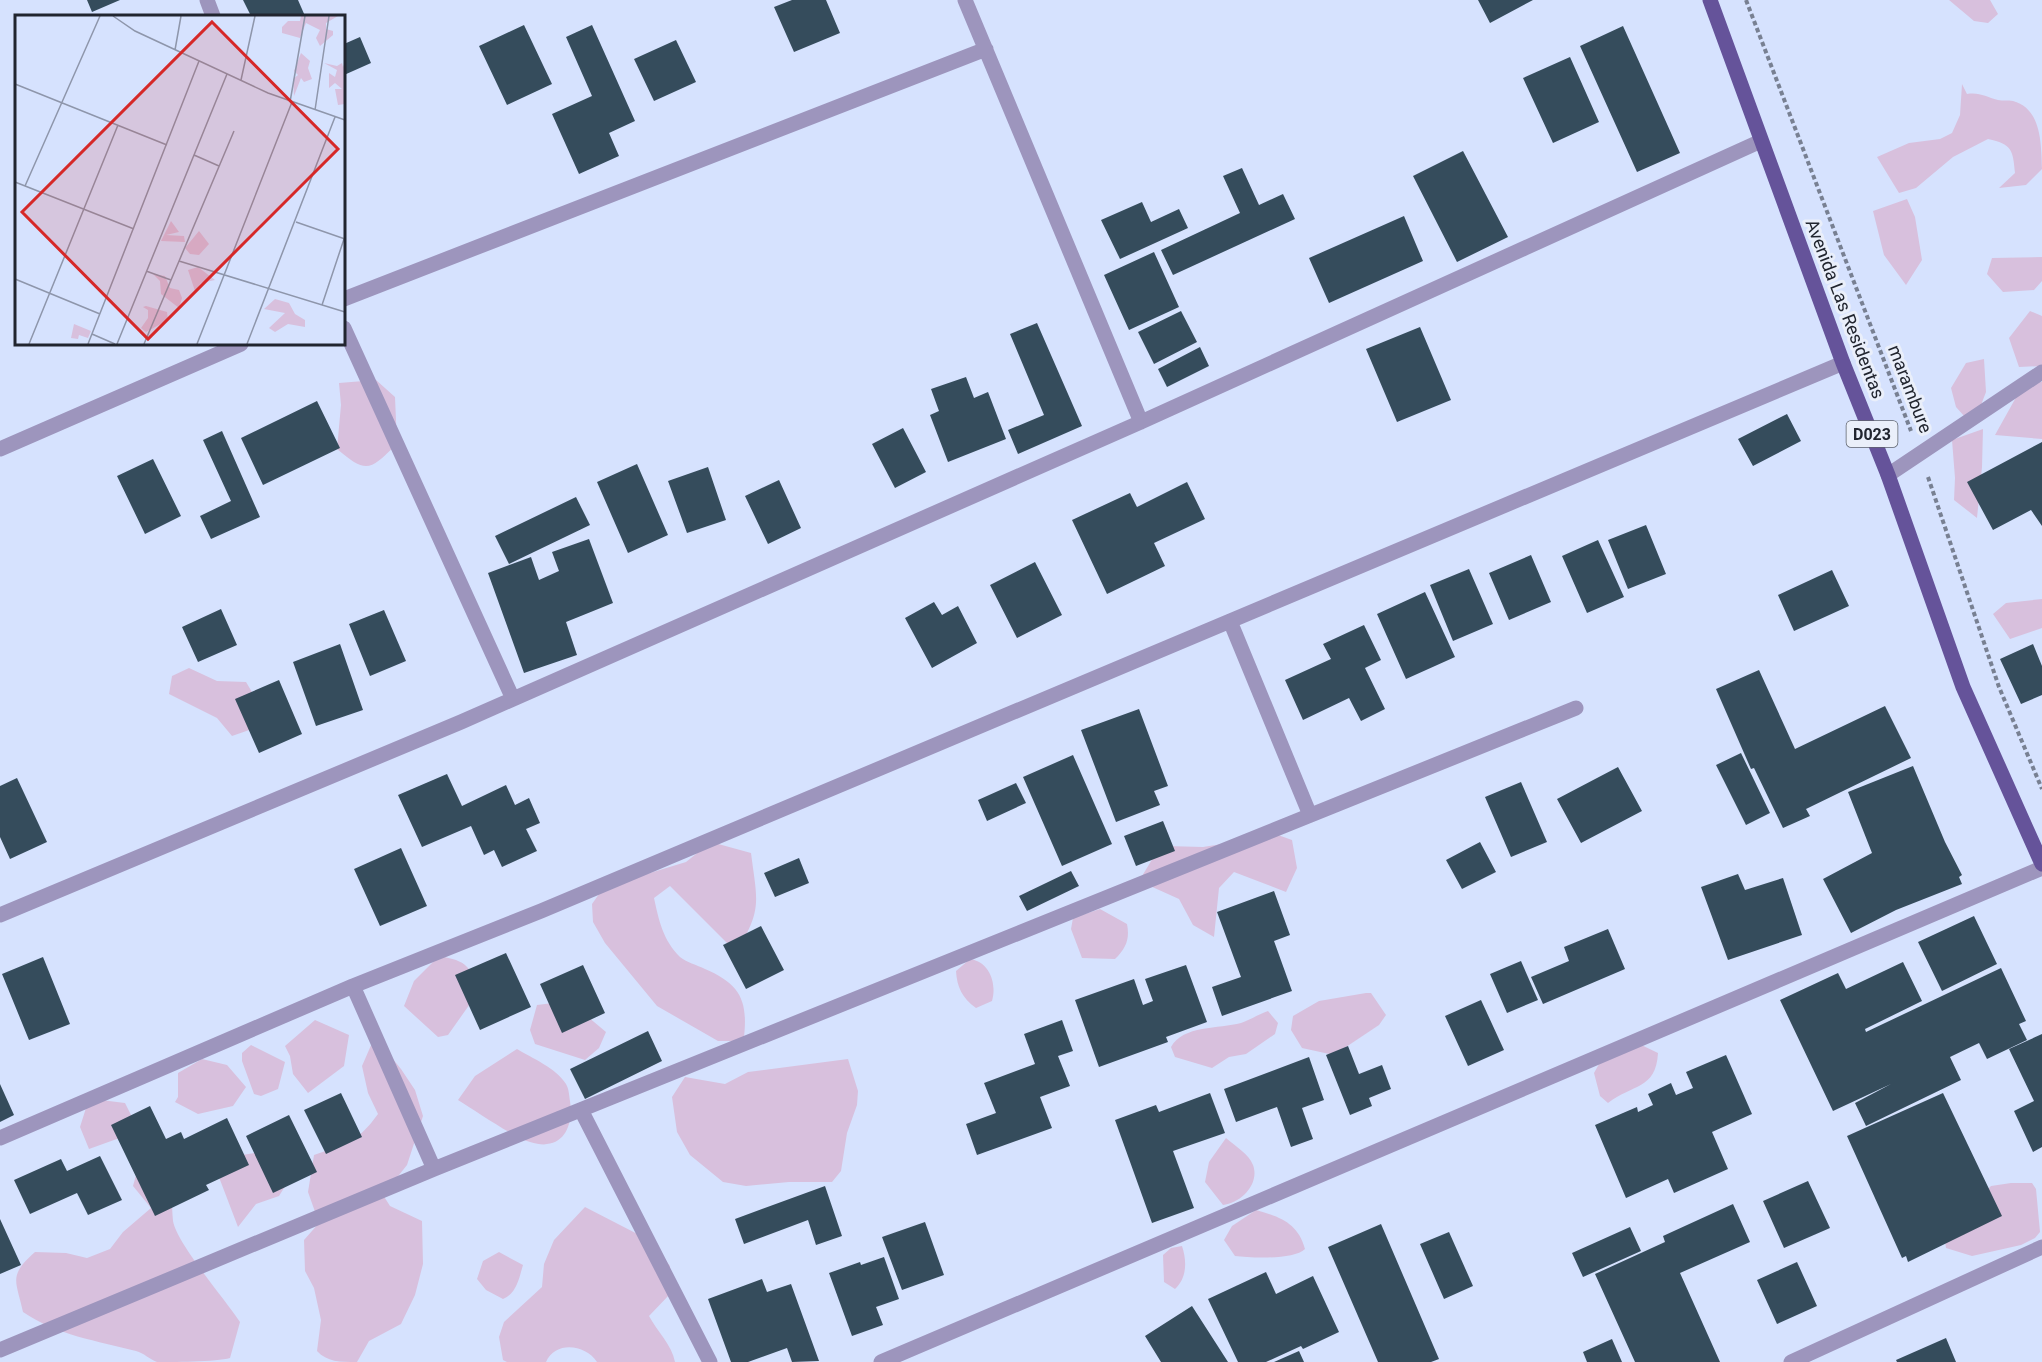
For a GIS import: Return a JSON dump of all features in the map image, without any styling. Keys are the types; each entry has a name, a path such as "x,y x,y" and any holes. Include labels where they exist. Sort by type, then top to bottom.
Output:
{"main road":[{"name":"Avenida Las Residentas","path":"1710,0 1843,363 1888,475 1964,687 2040,857"}],"street":[{"path":"207,0 213,15"},
{"path":"965,0 1141,422"},
{"path":"345,299 986,49"},
{"path":"0,915 513,699 1141,422 1761,141"},
{"path":"345,330 513,699"},
{"path":"0,449 239,345"},
{"path":"0,1138 353,986 552,907 1843,363"},
{"path":"1888,475 2042,372"},
{"path":"1230,621 1310,815"},
{"path":"0,1350 434,1169 1576,708"},
{"path":"881,1362 2040,857"},
{"path":"353,986 434,1169"},
{"path":"581,1110 710,1362"},
{"path":"1791,1362 2042,1247"}],"path":[{"name":"marambure","path":"1746,0 1920,453 1999,687 2042,789"}],"shaded area":[{"path":"1949,0 1990,0 1998,14 1988,23 1974,21"},
{"path":"1962,84 1967,94 1979,94 1998,100 2013,101 2030,111 2038,129 2042,169 2026,185 1999,188 2015,173 2012,153 2002,143 1988,139 1953,157 1916,188 1899,193 1877,157 1909,143 1940,139 1952,133 1960,115"},
{"path":"1907,199 1915,217 1922,260 1906,285 1884,255 1873,211"},
{"path":"2042,257 2042,281 2034,290 2003,292 1987,274 1992,258"},
{"path":"2030,311 2042,316 2042,366 2019,367 2009,338"},
{"path":"1984,359 1986,392 1973,426 1956,407 1951,388 1966,363"},
{"path":"376,380 395,397 397,444 374,464 362,466 337,449 341,405 339,383"},
{"path":"2034,382 2042,382 2042,439 1995,435 2019,392"},
{"path":"1983,429 1977,518 1954,500 1952,440"},
{"path":"2042,599 2042,628 2010,639 1993,614 2006,603"},
{"path":"189,668 217,681 246,682 261,707 255,728 232,736 217,718 169,694 172,676"},
{"path":"1278,835 1292,840 1297,868 1286,892 1234,872 1219,888 1214,937 1193,925 1179,899 1139,881 1156,853 1166,846 1203,847"},
{"path":"711,842 751,853 756,904 751,925 736,952 670,886 654,898 662,930 674,951 682,959 726,981 739,995 745,1013 744,1037 734,1041 718,1041 657,1006 605,943 593,922 592,904 604,887 686,862"},
{"path":"1100,909 1127,924 1126,943 1115,959 1082,958 1071,929 1073,918"},
{"path":"439,956 456,960 467,966 473,977 477,994 448,1035 438,1037 404,1006 414,981"},
{"path":"970,959 983,964 993,981 992,1001 976,1008 959,987 956,971"},
{"path":"1371,993 1386,1015 1379,1025 1334,1055 1302,1048 1291,1030 1293,1016 1319,1001"},
{"path":"569,1001 606,1032 599,1048 585,1060 535,1044 530,1030 537,1005"},
{"path":"1268,1011 1278,1023 1275,1034 1246,1054 1229,1057 1212,1068 1175,1057 1171,1047 1184,1035 1202,1029 1241,1023"},
{"path":"315,1020 349,1035 344,1066 308,1093 293,1074 290,1056 285,1046"},
{"path":"1631,1040 1658,1053 1653,1074 1641,1085 1608,1103 1600,1096 1594,1073 1608,1048"},
{"path":"372,1043 392,1058 401,1069 415,1090 423,1116 407,1165 383,1195 390,1206 422,1221 423,1264 415,1295 401,1324 369,1341 357,1362 340,1361 325,1357 317,1351 321,1320 314,1288 305,1271 304,1240 319,1223 308,1192 314,1155 357,1137 378,1114 368,1093 362,1066"},
{"path":"251,1045 285,1062 278,1089 261,1096 254,1094 242,1061 242,1053"},
{"path":"517,1049 550,1068 562,1078 568,1088 570,1121 563,1136 550,1144 523,1139 458,1100 475,1076"},
{"path":"202,1059 227,1065 246,1087 233,1106 198,1114 175,1102 178,1097 178,1073"},
{"path":"848,1059 858,1091 857,1105 847,1133 841,1171 832,1182 789,1182 746,1186 723,1182 690,1155 677,1132 672,1097 685,1077 725,1084 748,1072"},
{"path":"101,1100 125,1103 139,1131 89,1149 80,1127 86,1108"},
{"path":"1226,1138 1248,1157 1253,1165 1254,1179 1242,1196 1236,1201 1223,1205 1205,1182 1209,1162"},
{"path":"260,1152 289,1180 279,1196 256,1204 238,1227 217,1172 230,1157"},
{"path":"140,1161 172,1193 173,1221 176,1231 192,1257 240,1322 230,1358 157,1362 139,1352 63,1332 23,1312 16,1279 17,1273 35,1252 66,1253 87,1258 110,1249 123,1232 151,1208 133,1186"},
{"path":"2032,1183 2036,1189 2040,1232 2035,1238 2021,1245 1972,1256 1946,1248 1944,1233 1991,1186"},
{"path":"585,1207 651,1241 670,1266 671,1293 649,1316 668,1344 675,1362 597,1362 586,1352 571,1347 557,1350 546,1362 507,1362 503,1360 499,1337 504,1322 542,1287 544,1264 554,1240"},
{"path":"1256,1210 1287,1222 1298,1233 1305,1249 1299,1253 1282,1257 1235,1256 1224,1240 1232,1226"},
{"path":"1182,1246 1185,1269 1182,1280 1175,1289 1164,1282 1163,1255 1171,1248"},
{"path":"499,1252 523,1265 514,1289 503,1299 486,1290 477,1279 483,1261"}],"building":[{"path":"87,0 120,0 92,12"},
{"path":"243,0 298,0 305,15 250,15"},
{"path":"792,0 826,0 840,33 794,52 774,7"},
{"path":"1478,0 1533,0 1490,23"},
{"path":"524,25 552,84 507,105 479,46"},
{"path":"592,25 635,121 609,133 619,156 579,174 552,114 592,96 566,37"},
{"path":"1623,26 1680,153 1637,172 1580,46"},
{"path":"360,37 371,63 345,75 345,44"},
{"path":"676,40 696,82 654,101 634,59"},
{"path":"1570,57 1599,122 1553,143 1523,78"},
{"path":"1463,151 1508,237 1457,262 1413,176"},
{"path":"1242,168 1259,205 1283,194 1295,219 1173,275 1161,250 1240,213 1223,176"},
{"path":"1142,202 1151,222 1179,209 1188,228 1120,259 1101,220"},
{"path":"1404,216 1423,261 1329,303 1309,258"},
{"path":"1154,252 1179,307 1129,330 1104,275"},
{"path":"1181,311 1197,342 1154,364 1138,332"},
{"path":"1037,323 1082,426 1018,454 1008,430 1044,415 1010,334"},
{"path":"1420,327 1451,400 1397,422 1366,349"},
{"path":"1200,347 1209,366 1167,387 1158,369"},
{"path":"966,377 974,398 988,392 1006,439 948,462 930,415 939,411 931,389"},
{"path":"317,401 340,448 263,485 241,438"},
{"path":"1787,414 1801,441 1753,466 1738,439"},
{"path":"903,428 926,472 895,488 872,444"},
{"path":"222,431 260,517 211,539 200,516 231,501 203,440"},
{"path":"2042,442 2042,526 2031,510 1993,530 1967,482"},
{"path":"153,459 181,516 145,534 117,476"},
{"path":"637,464 668,535 628,553 597,482"},
{"path":"708,467 726,520 687,533 668,481"},
{"path":"779,480 801,528 768,544 745,496"},
{"path":"1187,482 1205,519 1154,543 1165,566 1107,594 1072,520 1130,493 1137,507"},
{"path":"576,497 590,525 509,564 495,536"},
{"path":"1646,525 1666,574 1628,589 1608,540"},
{"path":"589,539 613,603 566,622 577,655 524,673 488,573 531,557 539,580 559,571 552,552"},
{"path":"1598,540 1624,597 1587,613 1562,556"},
{"path":"1531,555 1551,602 1509,620 1489,573"},
{"path":"1035,562 1062,615 1017,638 990,585"},
{"path":"1469,569 1493,624 1453,641 1430,585"},
{"path":"1832,570 1849,606 1794,631 1778,595"},
{"path":"1425,592 1455,657 1406,679 1377,614"},
{"path":"934,602 942,615 958,606 977,643 932,668 905,618"},
{"path":"221,609 237,645 198,662 182,627"},
{"path":"384,610 406,661 370,676 349,624"},
{"path":"1364,625 1381,660 1365,668 1385,709 1361,721 1349,698 1303,720 1285,680 1331,659 1323,644"},
{"path":"340,644 363,710 316,726 293,662"},
{"path":"2033,644 2042,666 2042,695 2021,704 2000,659"},
{"path":"1759,670 1795,749 1885,706 1911,758 1806,809 1810,816 1783,828 1754,768 1751,769 1716,689"},
{"path":"279,680 302,734 259,753 235,699"},
{"path":"1139,709 1168,786 1154,791 1160,805 1116,822 1081,730"},
{"path":"1741,753 1770,813 1746,825 1716,765"},
{"path":"1073,755 1112,844 1062,866 1023,777"},
{"path":"1913,766 1945,842 1962,875 1959,877 1962,884 1896,910 1851,933 1823,879 1872,853 1848,792"},
{"path":"1618,767 1642,811 1581,843 1557,799"},
{"path":"447,774 462,806 506,785 515,805 529,798 540,823 526,829 537,851 502,867 494,850 484,855 471,826 422,847 398,795"},
{"path":"17,778 47,842 10,859 0,837 0,786"},
{"path":"1521,782 1547,842 1511,857 1485,797"},
{"path":"1016,783 1026,803 987,821 978,800"},
{"path":"1163,821 1175,851 1136,866 1124,836"},
{"path":"1480,842 1496,872 1462,889 1446,860"},
{"path":"401,848 427,906 380,926 354,869"},
{"path":"799,858 809,883 775,897 764,873"},
{"path":"1071,871 1079,886 1027,911 1019,896"},
{"path":"1738,874 1745,890 1783,878 1802,935 1728,960 1701,887"},
{"path":"1274,891 1290,935 1274,941 1292,991 1222,1016 1212,987 1241,977 1217,912"},
{"path":"1974,916 1997,964 1942,991 1918,942"},
{"path":"761,926 784,970 746,989 723,945"},
{"path":"1608,929 1625,969 1543,1004 1531,977 1569,961 1564,947"},
{"path":"506,953 531,1007 480,1030 455,975"},
{"path":"43,957 70,1024 29,1040 2,974"},
{"path":"1521,961 1538,1000 1507,1013 1490,974"},
{"path":"1903,962 1922,1001 1865,1029 1866,1032 2001,968 2026,1021 2019,1024 2027,1040 1987,1059 1979,1043 1950,1057 1961,1080 1866,1126 1855,1103 1891,1084 1833,1111 1780,1000 1838,973 1846,989"},
{"path":"583,965 605,1013 562,1033 540,984"},
{"path":"1186,965 1207,1022 1166,1037 1168,1042 1099,1067 1075,1000 1134,979 1143,1005 1153,1001 1145,979"},
{"path":"1481,1000 1504,1050 1468,1066 1445,1016"},
{"path":"1062,1020 1073,1051 1058,1056 1070,1086 1040,1097 1052,1128 977,1155 966,1124 996,1113 984,1083 1035,1064 1024,1034"},
{"path":"648,1031 662,1061 585,1099 570,1069"},
{"path":"2042,1034 2042,1147 2033,1152 2014,1111 2034,1101 2009,1049"},
{"path":"1348,1046 1359,1074 1382,1065 1391,1089 1369,1098 1372,1106 1350,1115 1326,1055"},
{"path":"1726,1055 1752,1114 1712,1132 1728,1169 1674,1193 1668,1179 1626,1198 1595,1125 1637,1107 1638,1112 1653,1105 1648,1094 1671,1083 1676,1095 1693,1088 1686,1072"},
{"path":"1309,1057 1324,1100 1302,1108 1313,1139 1291,1147 1277,1107 1236,1122 1224,1089"},
{"path":"0,1084 14,1115 0,1122"},
{"path":"341,1093 362,1137 326,1154 304,1110"},
{"path":"1210,1093 1225,1133 1173,1151 1194,1208 1152,1223 1115,1120 1156,1105 1159,1112"},
{"path":"1943,1093 2002,1216 1908,1262 1906,1256 1902,1258 1847,1136"},
{"path":"150,1106 166,1139 181,1132 184,1139 227,1118 249,1165 206,1185 209,1190 155,1216 111,1125"},
{"path":"289,1115 317,1172 273,1193 246,1136"},
{"path":"100,1156 122,1200 88,1215 77,1193 30,1214 14,1180 61,1159 67,1171"},
{"path":"1808,1181 1830,1228 1784,1248 1763,1201"},
{"path":"825,1186 842,1236 816,1245 808,1220 744,1244 735,1219"},
{"path":"1733,1204 1750,1242 1680,1273 1720,1362 1635,1362 1595,1274 1665,1242 1663,1236"},
{"path":"0,1219 21,1265 0,1274"},
{"path":"925,1222 944,1275 902,1290 882,1237"},
{"path":"1381,1224 1439,1359 1431,1362 1378,1362 1328,1247"},
{"path":"1630,1227 1641,1251 1583,1277 1572,1253"},
{"path":"1449,1232 1473,1286 1444,1299 1420,1244"},
{"path":"884,1257 899,1299 876,1307 883,1325 852,1336 829,1273 860,1262 861,1265"},
{"path":"1797,1262 1817,1306 1777,1324 1757,1280"},
{"path":"1266,1272 1276,1294 1313,1276 1339,1332 1303,1349 1301,1346 1266,1362 1238,1362 1208,1299"},
{"path":"762,1279 767,1292 791,1284 819,1361 792,1362 787,1348 748,1362 731,1362 708,1299"},
{"path":"1192,1306 1228,1362 1161,1362 1145,1336"},
{"path":"1946,1338 1956,1362 1897,1362 1896,1360"},
{"path":"1612,1339 1622,1362 1587,1362 1583,1352"},
{"path":"1299,1351 1304,1362 1274,1362"}]}
